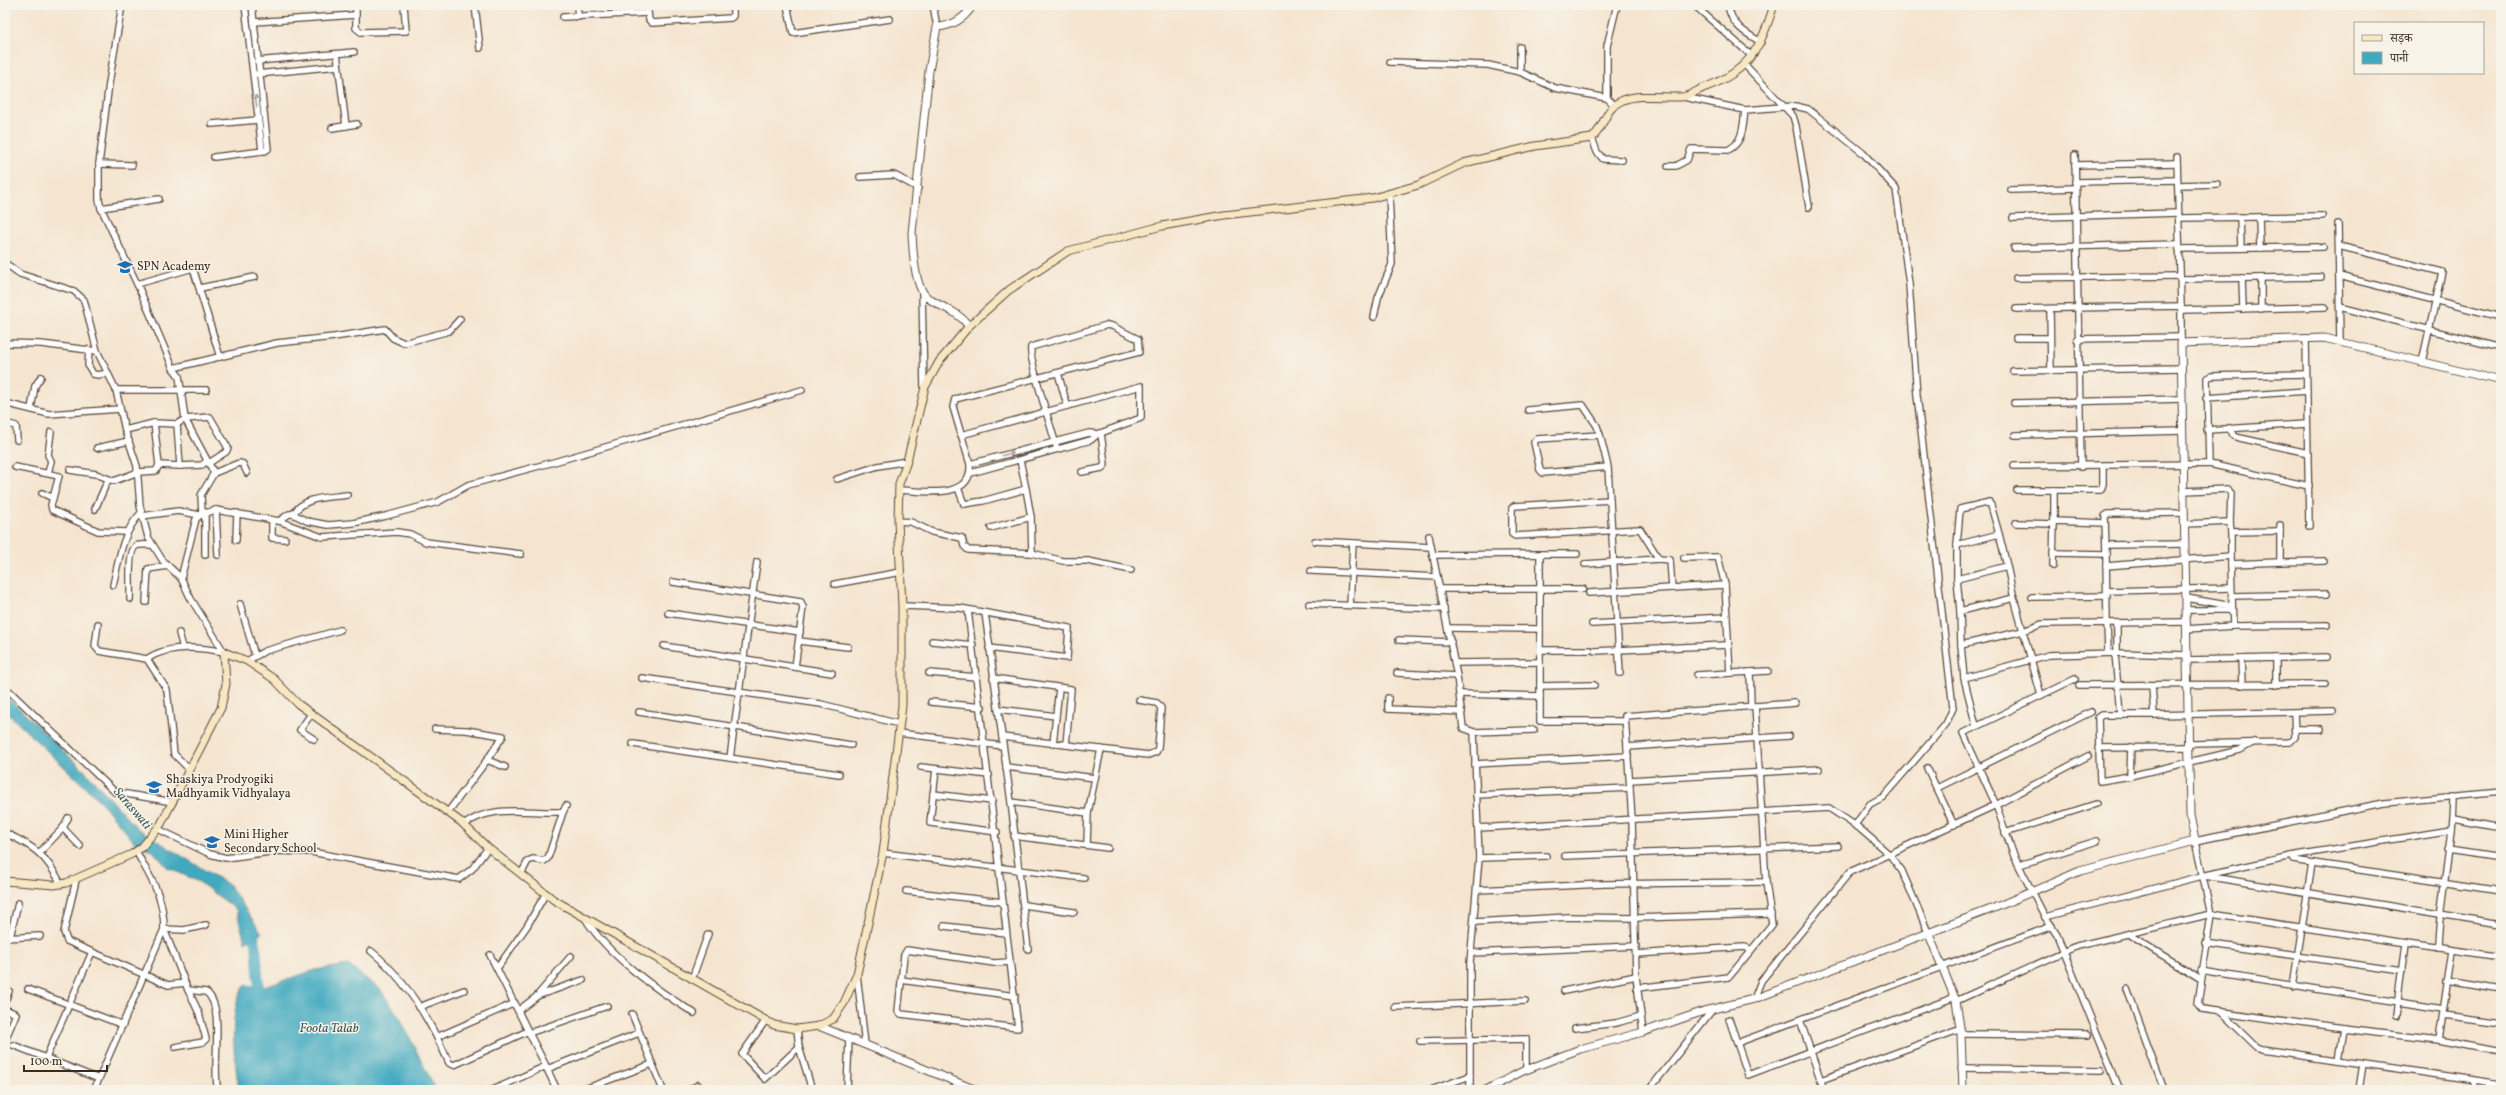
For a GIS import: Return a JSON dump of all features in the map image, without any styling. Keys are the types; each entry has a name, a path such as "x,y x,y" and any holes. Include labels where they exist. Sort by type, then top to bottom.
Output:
{"main road":[{"path":"5,881 61,884 76,880 136,852 142,847 156,831 173,802 221,708 226,684 224,652 247,661 274,679 310,714 448,812 488,848 546,893 692,979 774,1025 797,1029 819,1026 833,1019 844,1003 857,974 883,853 899,724 902,606 898,521 899,487 902,473 907,461 924,389 939,362 969,326 1009,290 1048,262 1068,251 1162,226 1224,215 1365,199 1431,180 1464,162 1535,146 1592,138 1597,134 1614,105 1625,99 1635,97 1684,98 1730,77 1745,64 1760,44 1774,5"}],"street":[{"path":"122,5 109,83 99,164 101,208 137,284 173,368 179,376 185,419 214,473"},
{"path":"245,5 263,151"},
{"path":"214,156 263,151 268,149 252,5"},
{"path":"356,5 356,28 361,32 406,31 404,5"},
{"path":"475,5 480,48"},
{"path":"577,5 578,17"},
{"path":"647,5 652,23 731,18 733,16 733,5"},
{"path":"788,5 793,33 890,19"},
{"path":"924,389 922,292 913,253 912,233 918,188 929,70 937,27 933,5"},
{"path":"937,27 953,23 967,14 973,5"},
{"path":"1607,98 1607,46 1617,5"},
{"path":"1694,5 1752,55"},
{"path":"1728,5 1732,20 1747,35 1760,44"},
{"path":"563,17 648,13"},
{"path":"254,22 355,15"},
{"path":"1520,47 1520,72"},
{"path":"251,62 354,52"},
{"path":"337,54 346,126"},
{"path":"1390,62 1483,64 1520,72 1555,88 1607,98 1614,105"},
{"path":"1745,64 1786,107 1796,126 1809,207"},
{"path":"253,74 338,66"},
{"path":"1684,98 1745,110 1786,107 1800,107 1808,109 1863,153 1896,188 1909,284 1917,395 1931,534 1953,702 1950,716 1946,724 1883,797 1870,804 1857,827"},
{"path":"1668,166 1676,166 1687,160 1691,149 1728,150 1733,147 1741,137 1745,110"},
{"path":"212,124 258,120"},
{"path":"332,128 358,124"},
{"path":"1592,138 1597,152 1603,159 1622,160"},
{"path":"2075,155 2077,339 2081,466"},
{"path":"2075,165 2177,160 2186,625 2190,746 2190,815 2211,914 2205,943 2198,1004 2202,1009 2343,1029 2439,1040 2501,1052"},
{"path":"99,164 132,165"},
{"path":"860,177 894,175 918,188"},
{"path":"2012,190 2075,185 2178,182 2217,184"},
{"path":"1374,317 1378,298 1392,264 1389,193"},
{"path":"101,208 159,199"},
{"path":"2013,218 2178,215 2240,217 2322,216"},
{"path":"2240,217 2241,248"},
{"path":"2259,217 2260,248"},
{"path":"2338,224 2340,342"},
{"path":"2014,248 2179,246 2241,248 2323,247"},
{"path":"2339,246 2442,272 2443,276 2422,362"},
{"path":"5,263 20,274 80,295 84,300 97,351 116,390 125,430 138,472 141,515 151,545 168,566 181,578 191,599 224,652"},
{"path":"137,284 193,268 220,357"},
{"path":"200,288 255,276"},
{"path":"2339,276 2501,317"},
{"path":"2016,278 2321,277"},
{"path":"2242,278 2243,309"},
{"path":"2261,278 2261,309"},
{"path":"922,292 928,298 959,314 969,326"},
{"path":"2016,309 2261,309 2324,307"},
{"path":"2340,307 2501,348"},
{"path":"2050,310 2050,371"},
{"path":"173,368 277,343 329,338 385,329 393,338 404,343 449,331 460,319"},
{"path":"971,473 970,464 953,407 955,399 1038,378 1058,373 1139,352 1140,342 1138,339 1110,325 1033,345 1030,349 1038,378 1046,410 1057,449"},
{"path":"2016,338 2050,338"},
{"path":"2306,338 2309,526"},
{"path":"2077,339 2181,340 2324,338 2501,381"},
{"path":"5,343 41,344 97,351"},
{"path":"89,350 88,366 93,374 98,375 108,372"},
{"path":"2013,371 2181,368"},
{"path":"1058,373 1067,405"},
{"path":"2209,464 2206,382 2210,376 2306,374"},
{"path":"30,409 35,386 41,377"},
{"path":"899,487 938,492 958,488 971,473 1091,440 1100,434 1141,418 1141,386 1046,410 961,435"},
{"path":"116,390 180,388 206,390"},
{"path":"291,514 307,521 328,525 354,523 386,516 438,502 468,484 554,462 802,390"},
{"path":"2206,398 2307,391"},
{"path":"2014,402 2079,402 2182,398"},
{"path":"5,402 55,414 120,409"},
{"path":"1528,410 1583,405 1597,426 1608,467 1614,591 1620,673"},
{"path":"125,430 154,424 177,424 185,419 210,418 224,438 228,450 202,465 159,465"},
{"path":"5,423 16,426 17,440"},
{"path":"70,470 96,474 108,480 114,481 138,472 156,472 159,465 154,424"},
{"path":"177,424 180,449 180,466"},
{"path":"2208,430 2307,424"},
{"path":"2229,428 2234,436 2240,438 2308,453"},
{"path":"2015,435 2183,431"},
{"path":"48,473 51,461 48,452 51,432"},
{"path":"970,464 1089,433 1100,434"},
{"path":"1082,472 1102,468 1105,465 1100,434"},
{"path":"1600,436 1537,439 1534,442 1540,470 1543,473 1608,467"},
{"path":"97,448 129,441"},
{"path":"1020,460 1031,517 1032,553"},
{"path":"837,479 878,466 907,461"},
{"path":"206,555 202,514 202,496 214,473 238,463 242,464 247,473"},
{"path":"2014,466 2103,467 2209,464 2308,486"},
{"path":"15,467 57,475 60,478 53,498 52,510 98,531 127,532"},
{"path":"2017,490 2101,490 2103,484 2103,467"},
{"path":"95,509 108,480"},
{"path":"958,488 964,504 983,501 1026,489"},
{"path":"2052,566 2054,490"},
{"path":"2184,491 2230,491 2230,556 2233,626"},
{"path":"42,493 53,498"},
{"path":"113,585 127,532 141,515 178,511 202,514 216,510 272,520 280,519 291,514 299,505 308,500 347,495"},
{"path":"1610,500 1514,506 1512,508 1512,534 1515,536 1640,529 1659,559"},
{"path":"1976,726 1964,678 1961,645 1957,579 1957,545 1960,509 1990,502 2014,598 2041,695"},
{"path":"216,510 218,555"},
{"path":"236,540 237,513"},
{"path":"2108,653 2105,516 2108,514 2184,513"},
{"path":"181,578 193,528 202,514"},
{"path":"991,528 1031,517"},
{"path":"280,519 322,537 397,532 410,534 426,542 521,554"},
{"path":"272,520 272,538 285,539"},
{"path":"898,521 911,522 932,532 959,537 964,540 964,546 968,550 1032,553 1063,561 1088,561 1131,570"},
{"path":"2185,524 2230,522"},
{"path":"2016,523 2105,523"},
{"path":"2231,532 2280,528 2280,562"},
{"path":"1957,545 1999,534"},
{"path":"1429,536 1455,663 1463,728 1474,732 1534,730"},
{"path":"1315,541 1431,547"},
{"path":"1350,606 1353,543"},
{"path":"2106,545 2185,544"},
{"path":"130,598 130,561 134,548 137,546 151,545"},
{"path":"2053,553 2106,554"},
{"path":"1433,554 1576,554"},
{"path":"1540,554 1540,720 1625,721"},
{"path":"2106,566 2148,564 2161,560 2185,558 2230,556"},
{"path":"1684,558 1718,557 1725,585 1727,645 1730,673"},
{"path":"1585,564 1659,559 1670,560 1672,588"},
{"path":"2231,564 2324,561"},
{"path":"730,758 757,562"},
{"path":"146,602 148,569 168,566"},
{"path":"1957,579 2007,566"},
{"path":"1311,571 1437,577"},
{"path":"834,584 901,572"},
{"path":"673,582 753,593 801,602 800,632 796,667"},
{"path":"1588,593 1725,585"},
{"path":"2032,597 2107,593 2186,594 2231,588"},
{"path":"1440,589 1583,589"},
{"path":"2186,594 2232,608"},
{"path":"2232,596 2327,594"},
{"path":"1960,611 2014,598"},
{"path":"240,604 256,656"},
{"path":"1308,604 1444,609"},
{"path":"902,606 968,610 1069,628 1067,658 989,648"},
{"path":"2186,610 2232,608"},
{"path":"968,610 997,832 1002,902 1010,962 1018,1028 901,1014 897,1005 904,955 907,950 994,963 1010,962"},
{"path":"668,613 800,632"},
{"path":"985,613 1011,802 1028,949"},
{"path":"1592,624 1727,617"},
{"path":"1961,645 2023,631 2042,624 2117,623 2233,626 2327,625"},
{"path":"2117,623 2117,684 2120,715"},
{"path":"98,624 95,646 99,651 147,659 155,654 183,648 224,652"},
{"path":"1448,628 1540,628"},
{"path":"247,661 256,656 340,630"},
{"path":"179,633 183,648"},
{"path":"1399,640 1451,642"},
{"path":"799,641 848,647"},
{"path":"932,641 973,645"},
{"path":"1540,650 1619,651 1727,645"},
{"path":"664,646 832,673"},
{"path":"1964,678 2049,655 2116,653 2187,658 2241,659 2327,657"},
{"path":"2276,658 2276,685"},
{"path":"147,659 167,690 174,754 189,769"},
{"path":"2241,659 2242,685"},
{"path":"1455,663 1540,662"},
{"path":"1697,675 1768,671"},
{"path":"1637,988 1729,977 1772,925 1766,882 1757,738 1750,672"},
{"path":"929,673 977,677"},
{"path":"1397,673 1457,676"},
{"path":"642,678 820,704 899,724"},
{"path":"993,678 1071,690 1066,745"},
{"path":"2075,679 1963,733 1996,805 2005,833 2019,865 2045,917 2052,926 2120,1090"},
{"path":"2080,685 2117,684 2188,686 2326,684"},
{"path":"1540,686 1594,685"},
{"path":"5,686 115,792 173,802"},
{"path":"2152,686 2154,715"},
{"path":"1053,744 1059,688"},
{"path":"1460,694 1540,696"},
{"path":"1388,698 1388,709 1462,712"},
{"path":"1002,737 1148,755 1156,752 1161,708 1156,703 1139,700"},
{"path":"931,702 982,708"},
{"path":"1643,1032 1636,976 1634,854 1625,716 1795,703"},
{"path":"998,709 1056,716"},
{"path":"2254,742 2240,750 2189,763 2100,781 2098,718 2102,715 2189,716 2333,711"},
{"path":"639,712 851,745"},
{"path":"1937,788 2091,712"},
{"path":"2098,748 2290,742 2294,740 2294,713"},
{"path":"310,714 300,730 314,739"},
{"path":"435,729 466,730 503,736 448,812"},
{"path":"2295,729 2320,729"},
{"path":"1470,1090 1471,953 1479,858 1474,732"},
{"path":"898,733 1003,746"},
{"path":"1627,747 1789,736"},
{"path":"633,744 839,774"},
{"path":"2130,776 2131,747"},
{"path":"1088,845 1088,813 1101,749"},
{"path":"1475,764 1628,756"},
{"path":"1754,999 1761,981 1841,880 1850,872 1890,855 1996,805 2088,756"},
{"path":"487,760 506,767"},
{"path":"921,767 989,775"},
{"path":"1006,767 1095,778"},
{"path":"1927,768 1954,825"},
{"path":"936,769 930,823 997,832"},
{"path":"1630,780 1819,769"},
{"path":"1476,795 1630,788"},
{"path":"1486,1090 1526,1069 1580,1049 1643,1032 1716,1008 1754,999 1994,908 2080,871 2195,842 2384,803 2501,792"},
{"path":"933,794 992,801"},
{"path":"2438,948 2439,913 2453,819 2453,796"},
{"path":"1011,802 1088,813"},
{"path":"2005,833 2096,804"},
{"path":"1478,828 1829,808 1866,834 1890,855 1902,871 1956,999 1961,1031 1963,1090"},
{"path":"464,825 474,817 489,812 565,809 548,858 544,861 531,860 521,874"},
{"path":"39,852 63,828 68,818"},
{"path":"2453,819 2501,828"},
{"path":"63,828 80,846"},
{"path":"2045,917 2202,876 2291,856 2451,830"},
{"path":"156,831 210,854 226,858 277,851 310,852 459,879 472,869 488,848"},
{"path":"5,834 30,845 39,852 51,865 61,884"},
{"path":"1014,836 1108,848"},
{"path":"2019,865 2096,840"},
{"path":"1565,856 1764,850 1838,846"},
{"path":"2448,850 2501,858"},
{"path":"136,852 158,891 164,915 164,929 185,983 199,1013 206,1039 203,1042 175,1047"},
{"path":"883,853 1084,878"},
{"path":"1479,858 1546,856"},
{"path":"2291,856 2293,860 2444,881 2501,891"},
{"path":"2293,986 2312,863"},
{"path":"2202,876 2501,924"},
{"path":"76,880 64,937 67,942 171,986 185,983"},
{"path":"1477,890 1604,884 1766,882"},
{"path":"906,891 1002,902"},
{"path":"498,967 527,926 546,893"},
{"path":"18,903 8,937 40,936"},
{"path":"1024,905 1074,912"},
{"path":"1474,922 1569,916 1635,918 1771,914"},
{"path":"1729,1019 1748,1075 1811,1050 1956,999 2062,952 2084,944 2211,914 2452,951 2501,957"},
{"path":"585,917 597,936 660,991 694,1013"},
{"path":"164,929 184,930 206,925"},
{"path":"944,926 1006,933"},
{"path":"1737,1043 2052,926"},
{"path":"94,1090 164,929"},
{"path":"692,979 708,934"},
{"path":"2128,934 2201,980"},
{"path":"2205,943 2402,971"},
{"path":"2396,1016 2405,944"},
{"path":"1471,953 1636,946"},
{"path":"1636,954 1745,947 1750,950"},
{"path":"371,951 387,964 419,1007 437,1037 449,1063 454,1065 529,1032 607,1006"},
{"path":"2439,1040 2452,951"},
{"path":"46,1058 92,952"},
{"path":"490,955 498,967 557,1090"},
{"path":"518,1010 536,997 571,956"},
{"path":"2201,972 2398,1002 2501,1023"},
{"path":"857,974 865,1044"},
{"path":"1564,991 1636,976"},
{"path":"536,997 583,980"},
{"path":"900,980 1014,996"},
{"path":"2448,982 2501,991"},
{"path":"5,989 9,991 5,1001"},
{"path":"28,989 123,1025"},
{"path":"2127,989 2164,1090"},
{"path":"188,990 206,992 214,1005 217,1031 214,1067 218,1090"},
{"path":"419,1007 464,990"},
{"path":"1395,1007 1524,1001"},
{"path":"437,1037 515,1002"},
{"path":"1649,1090 1716,1008"},
{"path":"5,1009 14,1012 16,1016 5,1040"},
{"path":"2220,1011 2257,1047 2473,1081 2501,1084"},
{"path":"632,1014 662,1090"},
{"path":"1575,1028 1616,1023 1641,1016"},
{"path":"766,1020 742,1054 765,1079 800,1047"},
{"path":"1800,1020 1824,1090"},
{"path":"819,1026 865,1044 965,1088 976,1090"},
{"path":"797,1029 800,1047 812,1090"},
{"path":"2338,1060 2343,1029"},
{"path":"1821,1080 1961,1031 2088,1036"},
{"path":"493,1090 546,1068 639,1033"},
{"path":"847,1090 849,1038"},
{"path":"1420,1041 1526,1039 1526,1069"},
{"path":"13,1045 99,1079"},
{"path":"582,1090 652,1064"},
{"path":"2359,1090 2362,1064"},
{"path":"1962,1068 2102,1070"},
{"path":"1431,1090 1470,1076"},
{"path":"2472,1090 2473,1081"},
{"path":"689,1090 698,1085"}],"water":[{"path":"5,695 85,771 138,829 229,885 262,933 245,942 236,909 199,882 167,867 153,851 135,843 102,803 5,711"},
{"name":"Foota Talab","path":"348,965 380,989 400,1018 434,1086 432,1090 239,1090 234,1050 234,1020 240,994 246,985 264,987 315,970"}],"waterway":[{"name":"Saraswati","path":"251,925 256,944 259,988"}],"place":[{"name":"SPN Academy","path":"125,267"},
{"name":"Shaskiya Prodyogiki Madhyamik Vidhyalaya","path":"154,787"},
{"name":"Mini Higher Secondary School","path":"212,842"}]}
